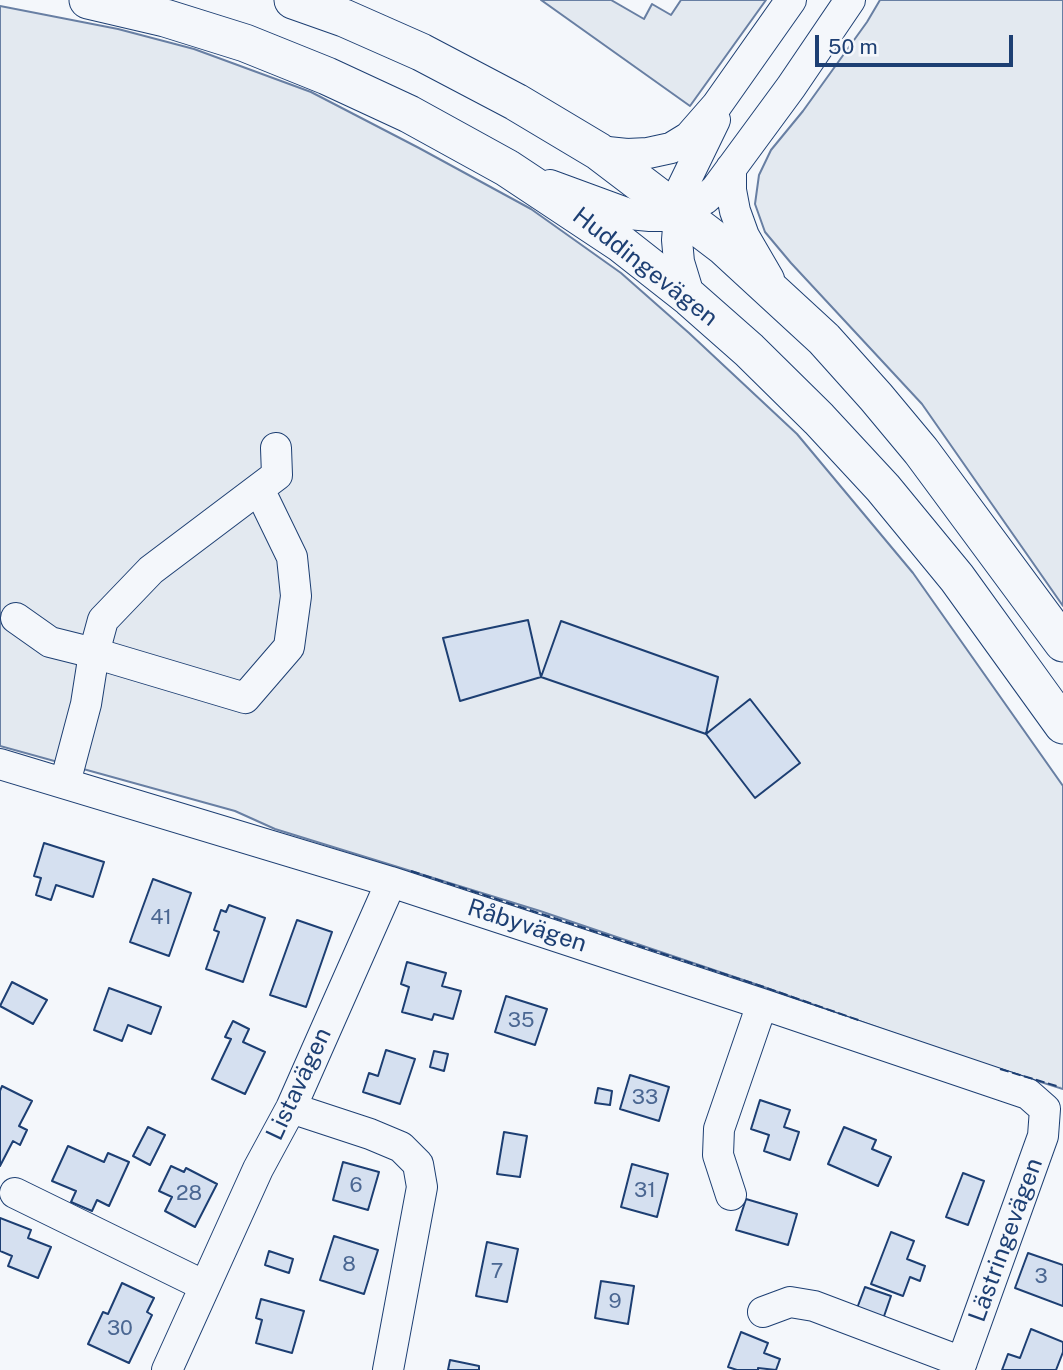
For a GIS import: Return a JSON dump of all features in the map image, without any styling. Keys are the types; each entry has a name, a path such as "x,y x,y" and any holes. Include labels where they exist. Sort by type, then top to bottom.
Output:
{"main road":[{"name":"Huddingevägen","path":"88,0 165,18 245,43 327,76 409,114 507,168 620,243 749,349 883,488 957,578 1063,725"},
{"path":"293,0 344,18 421,52 516,102 598,150 723,246 824,339 914,442 1063,643"}],"street":[{"path":"598,150 627,154 648,153 671,148 689,137 736,79 791,0"},
{"path":"507,168 629,214 665,216 680,212 705,199 716,189 791,87 849,0"},
{"path":"690,298 679,262 677,240 681,190 736,79"},
{"path":"731,168 735,211 744,236 780,297"},
{"path":"65,783 86,705 94,653 103,620 151,570 277,475 276,448"},
{"path":"16,618 50,642 245,698 289,647 296,596 292,557 259,489"},
{"name":"Råbyvägen","path":"0,764 391,882 762,1004 1028,1094 1045,1109"},
{"name":"Listavägen","path":"167,1370 258,1168 290,1108 391,882"},
{"path":"731,1195 718,1155 719,1129 762,1004"},
{"path":"290,1108 401,1147 418,1164 422,1187 388,1370"},
{"name":"Lästringevägen","path":"961,1366 1043,1136 1045,1109"},
{"path":"15,1193 205,1286"},
{"path":"763,1312 790,1302 814,1306 961,1366"}],"shaded area":[{"path":"541,0 611,0 644,19 652,4 671,15 681,0 766,0 690,106"},
{"path":"880,0 1063,0 1063,606 922,404 765,232 755,204 759,175 771,150 803,111"},
{"path":"0,6 118,29 194,49 311,92 419,148 531,209 621,273 797,434 913,573 1063,786 1063,1089 949,1053 540,911 275,829 235,811 0,746"}],"building":[{"path":"528,620 541,677 460,701 443,638"},
{"path":"561,621 718,677 706,734 541,677"},
{"path":"750,699 800,763 755,798 706,734"},
{"path":"44,843 104,862 93,897 56,885 51,900 36,895 41,878 34,876"},
{"path":"153,879 191,893 169,956 130,942"},
{"path":"229,905 265,918 243,982 206,969 219,932 214,930 221,910 226,912"},
{"path":"297,920 332,932 306,1007 270,995"},
{"path":"407,962 446,973 442,986 461,991 453,1019 434,1014 432,1020 402,1012 409,987 401,984"},
{"path":"12,982 47,1000 33,1024 0,1006"},
{"path":"109,988 161,1007 151,1034 128,1025 122,1041 94,1030"},
{"path":"506,996 547,1009 535,1045 495,1032"},
{"path":"233,1021 249,1029 243,1042 265,1052 245,1094 212,1079 231,1039 225,1037"},
{"path":"386,1050 415,1059 400,1104 363,1092 369,1073 378,1076"},
{"path":"434,1051 448,1054 444,1071 430,1067"},
{"path":"630,1075 669,1087 659,1121 620,1109"},
{"path":"2,1086 32,1101 19,1126 27,1130 20,1145 13,1141 0,1166 0,1091"},
{"path":"598,1088 612,1091 610,1105 595,1103"},
{"path":"760,1100 790,1110 784,1127 799,1132 790,1160 764,1151 769,1135 751,1129"},
{"path":"148,1127 165,1135 150,1165 133,1156"},
{"path":"844,1127 876,1140 872,1149 891,1157 878,1186 828,1164"},
{"path":"504,1132 527,1136 520,1177 497,1174"},
{"path":"68,1146 104,1162 108,1153 129,1162 109,1206 97,1200 92,1211 71,1202 76,1191 52,1181"},
{"path":"343,1162 379,1172 368,1210 333,1200"},
{"path":"632,1164 668,1174 657,1217 621,1207"},
{"path":"171,1166 184,1172 186,1168 217,1184 195,1227 165,1211 172,1197 159,1191"},
{"path":"963,1173 984,1181 968,1225 946,1217"},
{"path":"746,1199 797,1214 788,1245 736,1230"},
{"path":"0,1218 31,1230 28,1238 51,1247 38,1278 8,1266 12,1256 0,1251"},
{"path":"891,1232 914,1241 907,1259 925,1266 920,1281 910,1277 903,1296 871,1284"},
{"path":"334,1236 378,1250 364,1294 320,1280"},
{"path":"487,1242 518,1249 507,1302 476,1296"},
{"path":"269,1251 293,1259 289,1273 265,1265"},
{"path":"1028,1253 1063,1265 1063,1306 1015,1288"},
{"path":"601,1281 634,1286 628,1324 595,1318"},
{"path":"122,1283 154,1298 147,1312 152,1315 129,1363 88,1344 103,1312 108,1314"},
{"path":"865,1287 891,1296 882,1322 856,1311"},
{"path":"261,1299 304,1311 292,1353 256,1343 262,1320 256,1318"},
{"path":"1031,1329 1063,1342 1063,1352 1056,1370 1002,1370 1008,1354 1020,1358"},
{"path":"741,1332 768,1343 764,1353 780,1359 776,1370 737,1370 728,1367"},
{"path":"450,1360 479,1366 479,1370 448,1370"}],"fence":[{"path":"411,871 861,1021"},
{"path":"1000,1069 1060,1087"}]}
